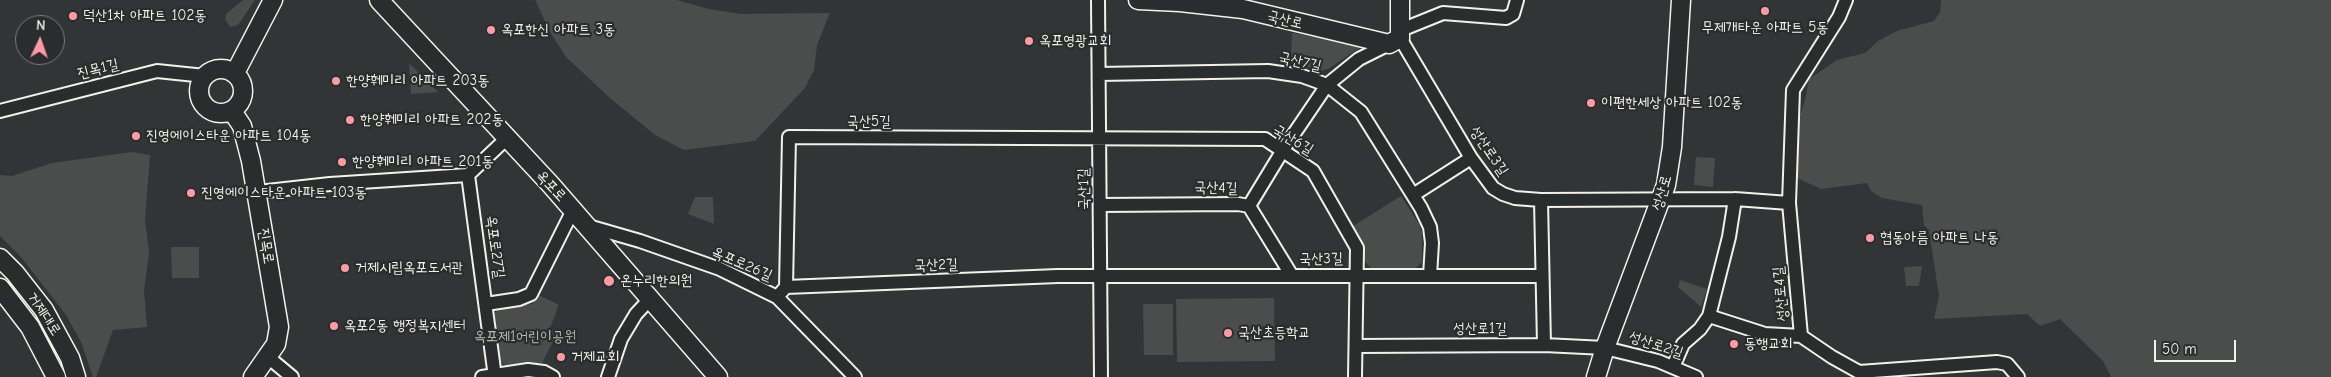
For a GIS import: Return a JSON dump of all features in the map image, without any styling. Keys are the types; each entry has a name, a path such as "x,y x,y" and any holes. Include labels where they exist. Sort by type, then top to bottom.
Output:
{"street":[{"path":"235,73 273,0"},
{"name":"옥포로","path":"379,0 588,226 718,377"},
{"name":"국산1길","path":"1098,0 1101,377"},
{"name":"국산로","path":"1138,0 1180,2 1243,9 1397,37"},
{"name":"국산로","path":"1235,0 1397,37"},
{"path":"1397,37 1400,0"},
{"path":"1249,206 1283,150 1327,84 1359,59 1443,13 1506,18 1513,14 1517,0"},
{"name":"성산로","path":"1596,377 1666,185 1672,147 1681,0"},
{"name":"성산로4길","path":"1846,0 1839,16 1793,90 1789,203 1801,336 1860,375 1997,362 2007,364 2018,377"},
{"name":"성산로3길","path":"1397,37 1471,158 1494,188 1515,198 1661,201"},
{"path":"223,69 235,73 243,86 244,93 238,106 226,114 212,112 201,102 199,88 205,76 210,72 223,69"},
{"name":"진목1길","path":"0,110 157,71 205,76"},
{"name":"국산7길","path":"1099,74 1268,71 1294,74 1327,84 1360,112 1413,195 1430,227 1432,243 1430,276"},
{"name":"진목로","path":"232,111 242,126 258,192 279,327 276,344 253,377"},
{"name":"국산5길","path":"786,286 788,138 1099,139"},
{"path":"258,192 330,184 468,175 506,139"},
{"name":"국산6길","path":"1099,139 1266,139 1313,171 1357,248 1355,377"},
{"path":"1413,195 1471,158"},
{"name":"옥포로27길","path":"468,175 486,304 490,377"},
{"path":"1673,367 1683,344 1700,329 1709,316 1729,237 1734,199"},
{"path":"1661,201 1734,199 1789,203"},
{"path":"1541,200 1544,345"},
{"name":"국산4길","path":"1100,205 1238,204 1249,206 1292,276"},
{"path":"486,304 519,299 531,294 573,210"},
{"name":"옥포로26길","path":"588,226 640,241 720,270 777,297 855,377"},
{"name":"거제대로","path":"0,258 15,273 44,310 70,358 76,377"},
{"name":"국산2길","path":"786,286 1101,276"},
{"name":"국산3길","path":"1101,276 1542,276"},
{"path":"777,297 786,286"},
{"name":"거제대로","path":"0,288 30,326 56,377"},
{"path":"608,377 621,339 636,314 650,300"},
{"path":"1709,316 1765,334 1801,336"},
{"name":"성산로1길","path":"1356,346 1544,345 1605,348"},
{"name":"성산로2길","path":"1605,348 1673,367 1696,377"},
{"path":"268,357 292,377"},
{"path":"490,377 528,370 544,372 553,377"}],"green space":[{"path":"243,0 255,0 238,25 230,27 225,19 226,14"},
{"path":"535,0 677,0 709,9 741,14 830,13 817,45 814,70 805,88 755,141 684,150 655,135 610,98 566,57 550,32"},
{"path":"1941,0 2331,0 2331,377 2111,377 2103,361 2060,319 2040,326 2027,314 1934,319 1939,296 1929,230 1924,225 1922,205 1882,198 1871,191 1867,183 1821,189 1795,177 1799,118 1809,79 1837,60 1865,53 1878,41 1897,31 1934,21 1940,12"},
{"path":"1292,33 1364,45 1328,69 1318,71 1291,59"},
{"path":"409,63 438,92 411,94"},
{"path":"132,152 150,155 145,219 149,253 144,291 147,327 113,330 96,377 93,377 81,342 66,315 21,257 0,236 0,175 12,176 52,163"},
{"path":"1696,157 1715,158 1713,187 1694,185"},
{"path":"1401,196 1419,224 1422,234 1422,262 1414,270 1371,268 1364,261 1363,245 1353,226"},
{"path":"695,197 713,197 714,224 688,214"},
{"path":"171,247 199,247 199,278 172,278"},
{"path":"1922,266 1919,286 1906,286 1904,267"},
{"path":"1680,280 1707,289 1701,307 1678,287"},
{"name":"옥포제1어린이공원","path":"539,295 559,305 550,328 558,332 542,363 507,366 499,361 494,314 498,309 532,304"},
{"path":"1274,298 1275,361 1177,362 1176,299"},
{"path":"1143,304 1173,304 1173,355 1144,355"}],"place":[{"name":"무제개타운 아파트 5동","path":"1765,11"},
{"name":"덕산1차 아파트 102동","path":"73,16"},
{"name":"옥포한신 아파트 3동","path":"491,30"},
{"name":"옥포영광교회","path":"1029,41"},
{"name":"한양훼미리 아파트 203동","path":"336,81"},
{"name":"이편한세상 아파트 102동","path":"1591,103"},
{"name":"한양훼미리 아파트 202동","path":"350,120"},
{"name":"진영에이스타운 아파트 104동","path":"136,136"},
{"name":"한양훼미리 아파트 201동","path":"342,162"},
{"name":"진영에이스타운 아파트 103동","path":"191,193"},
{"name":"협동아름 아파트 나동","path":"1870,238"},
{"name":"거제시립옥포도서관","path":"345,268"},
{"name":"온누리한의원","path":"609,281"},
{"name":"옥포2동 행정복지센터","path":"334,326"},
{"name":"국산초등학교","path":"1228,333"},
{"name":"동행교회","path":"1734,344"},
{"name":"거제교회","path":"561,357"}]}
